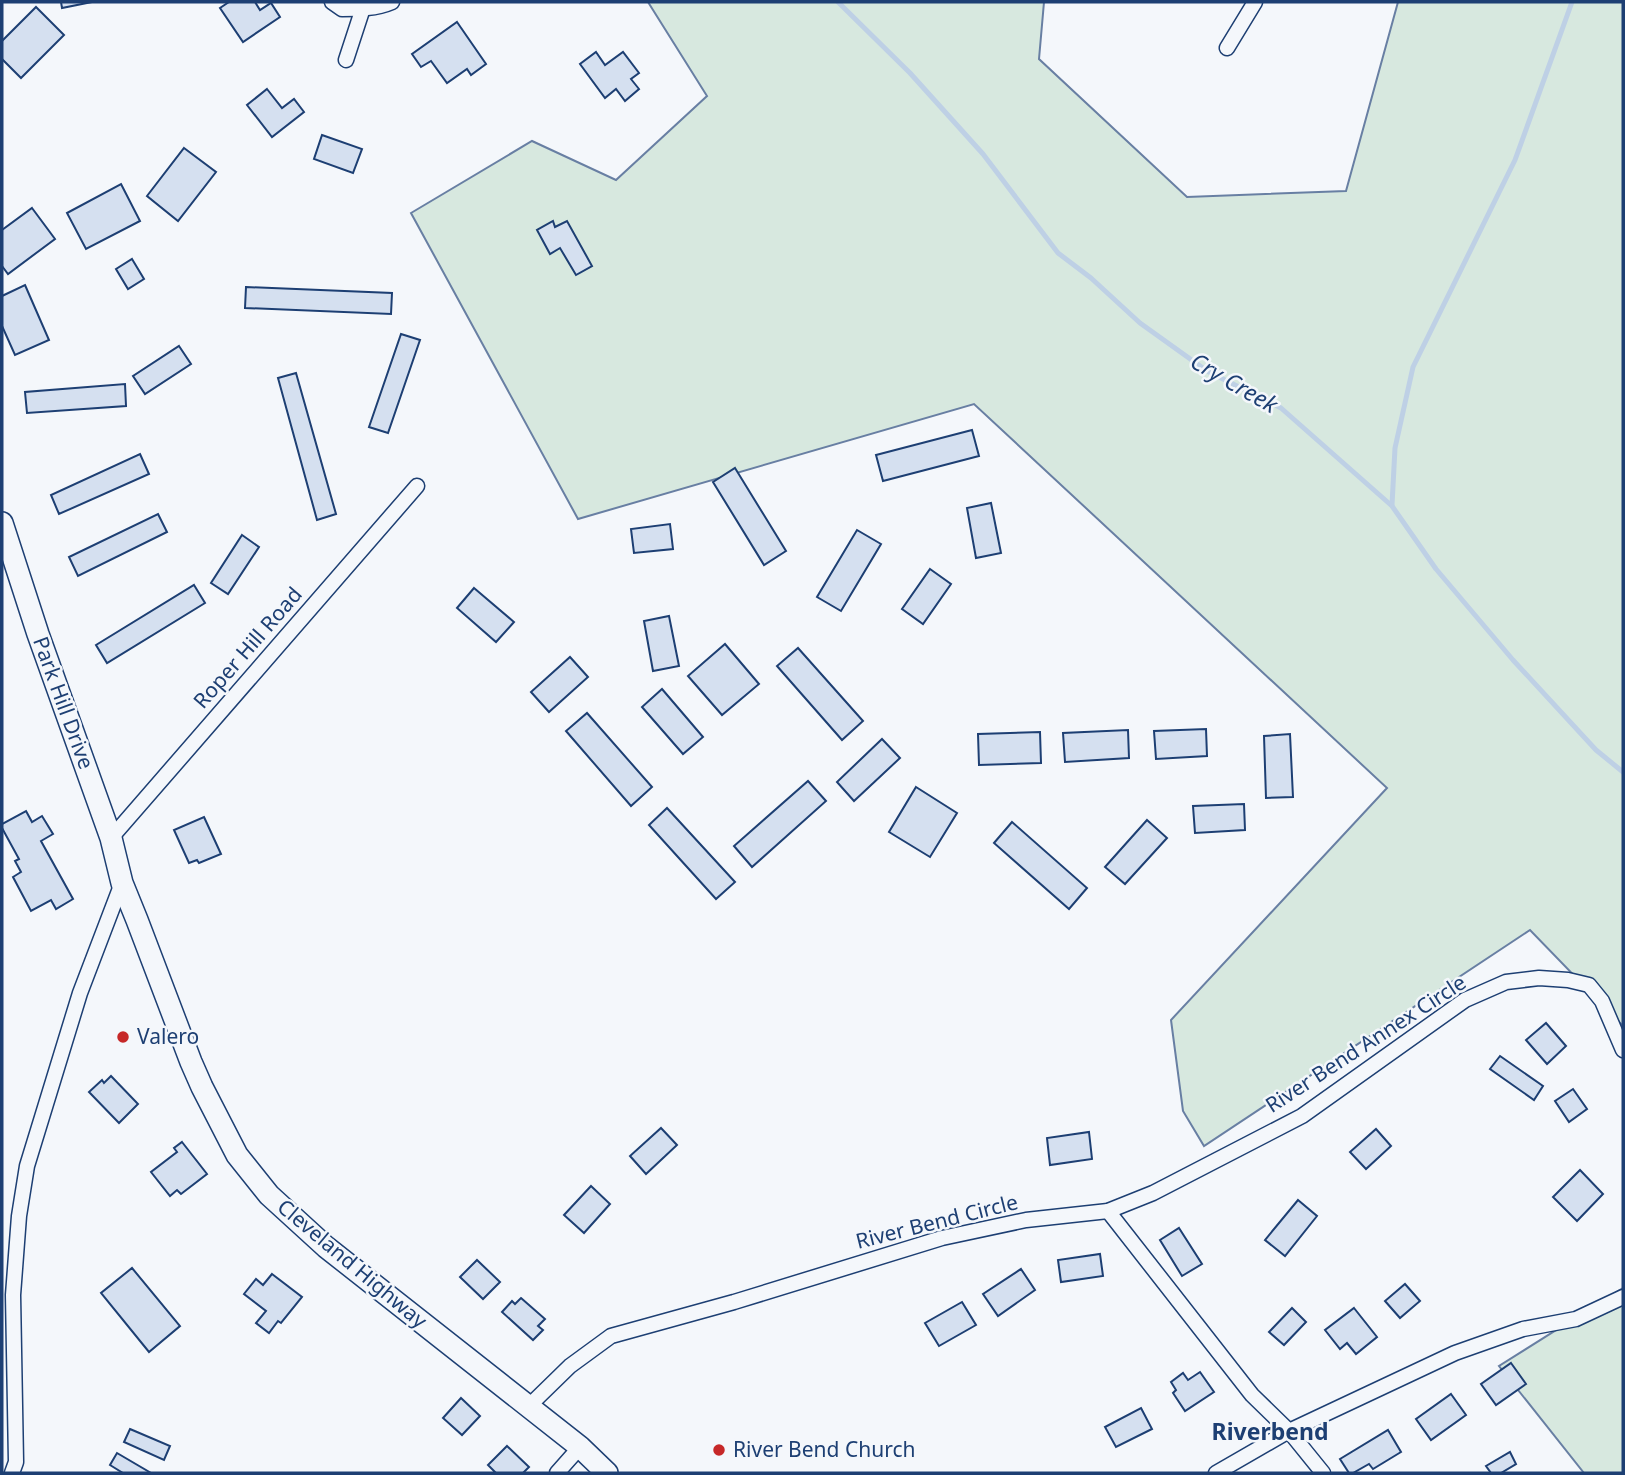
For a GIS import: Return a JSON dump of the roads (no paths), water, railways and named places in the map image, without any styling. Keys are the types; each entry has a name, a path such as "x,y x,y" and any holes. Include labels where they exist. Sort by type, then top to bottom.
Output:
{"main road":[{"name":"Park Hill Drive","path":"2,523 38,634 111,838 122,883"},
{"name":"Cleveland Highway","path":"122,883 191,1062 237,1155 269,1195 326,1247 580,1447 607,1473"}],"street":[{"path":"332,2 342,9 392,2"},
{"path":"1227,48 1255,2"},
{"path":"346,60 363,8"},
{"name":"Roper Hill Road","path":"111,838 417,486"},
{"path":"12,1473 16,1462 7,1293 27,1166 80,993 122,883"},
{"name":"River Bend Annex Circle","path":"1108,1211 1153,1193 1302,1115 1465,1000 1506,982 1539,978 1568,979 1588,985 1602,1001 1623,1050"},
{"path":"1108,1211 1252,1395 1289,1431 1324,1473"},
{"name":"River Bend Circle","path":"529,1406 570,1366 611,1336 734,1302 942,1237 1026,1220 1108,1211"},
{"path":"1216,1473 1289,1431 1455,1353 1523,1329 1576,1319 1623,1297"},
{"path":"557,1473 580,1447"}],"waterway":[{"name":"Cry Creek","path":"838,2 910,73 983,154 1058,253 1091,278 1140,323 1207,371 1281,408 1392,506 1436,569 1513,660 1596,750 1623,772"},
{"path":"1392,505 1395,448 1413,367 1515,160 1572,2"}],"place":[{"name":"Valero","path":"123,1037"},
{"name":"River Bend Church","path":"719,1450"}],"district":[{"name":"Riverbend","path":"1270,1432"}]}
